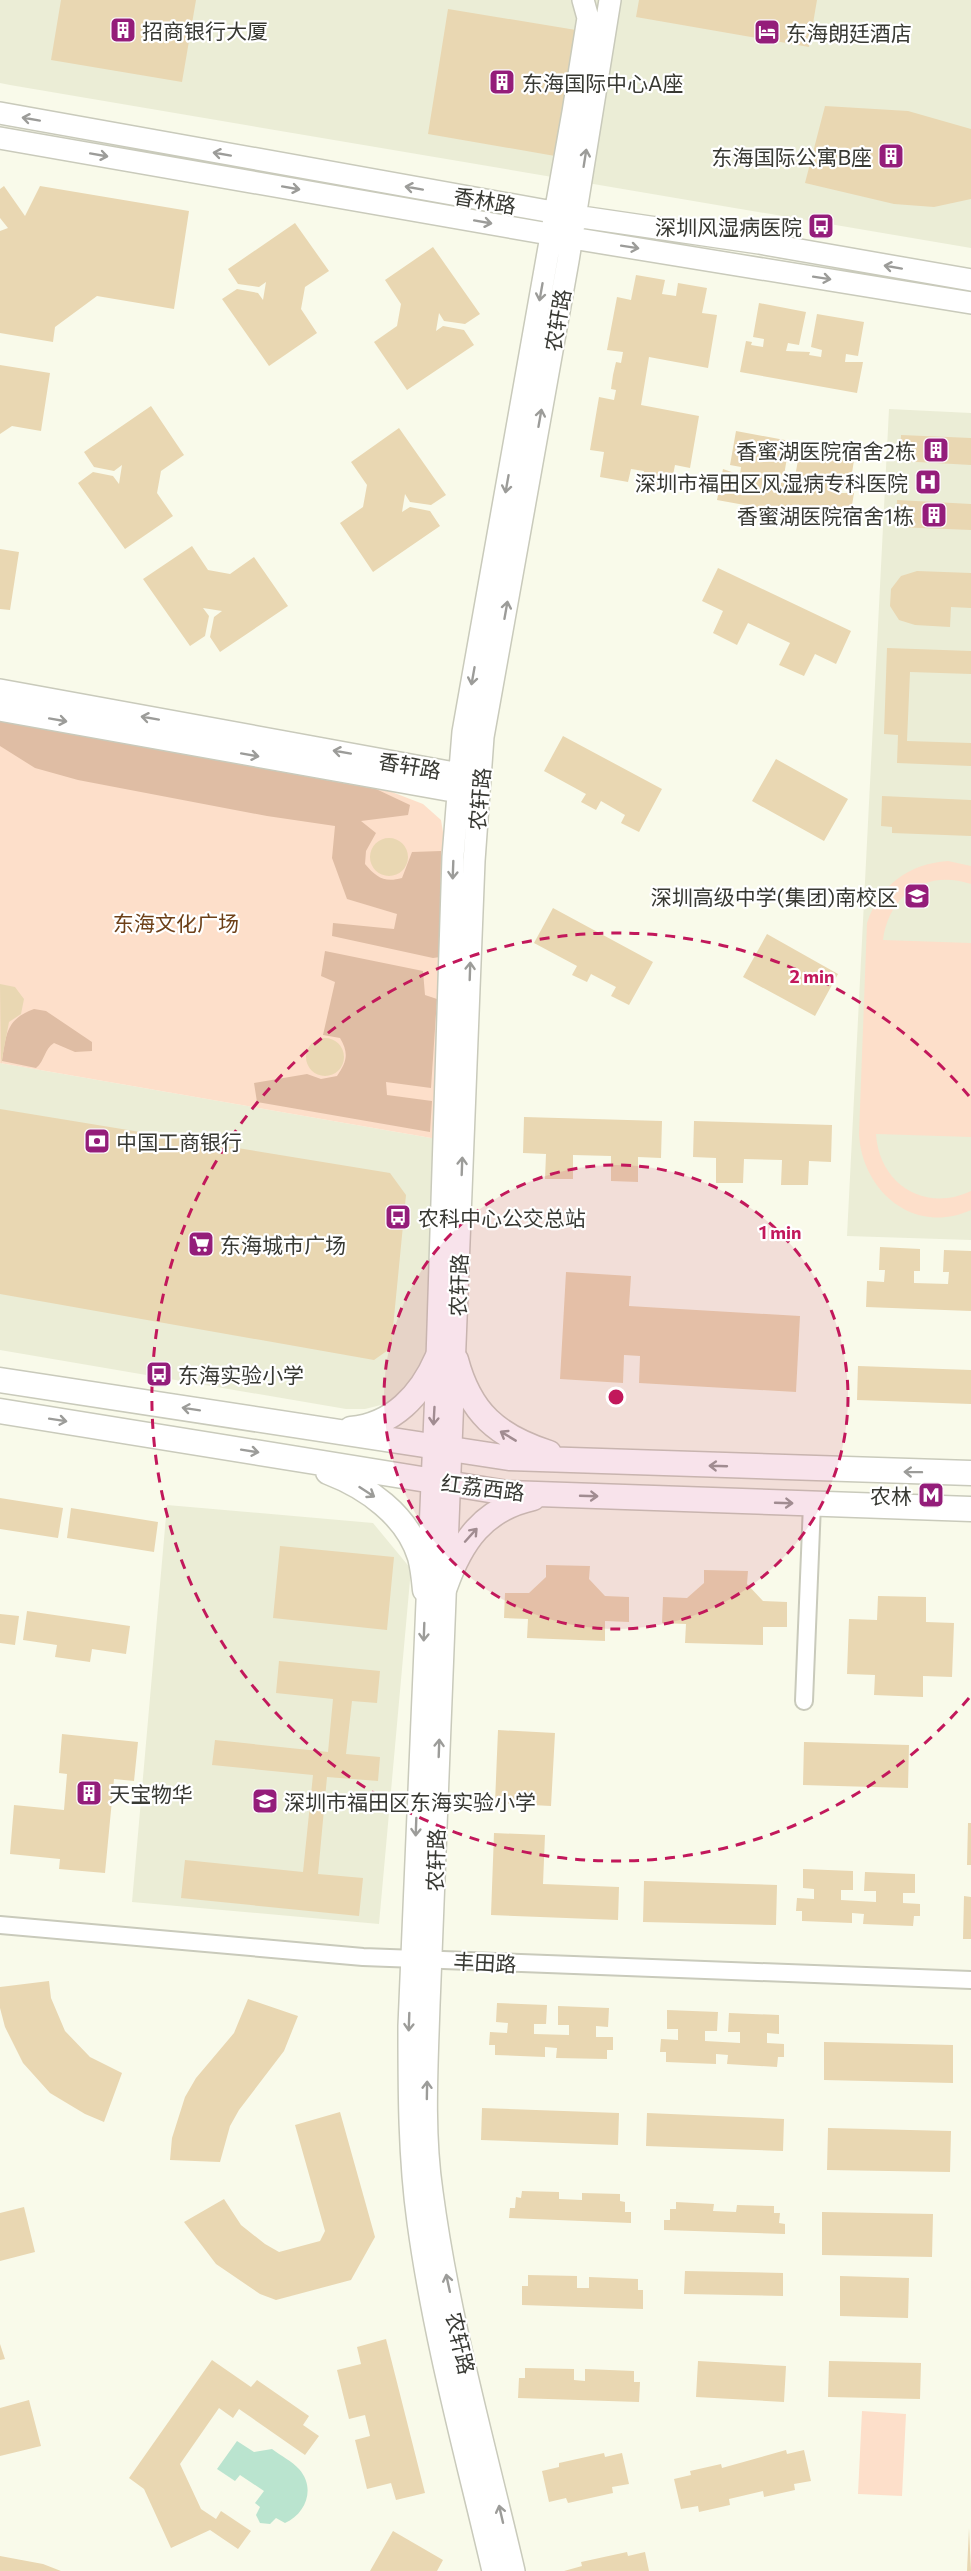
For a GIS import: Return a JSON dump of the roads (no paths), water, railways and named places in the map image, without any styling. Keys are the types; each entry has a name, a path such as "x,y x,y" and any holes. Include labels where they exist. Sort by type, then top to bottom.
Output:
{"main road":[{"path":"332,1431 360,1428 384,1421 417,1393 446,1359 473,1404 506,1436 528,1446 583,1461"},
{"name":"红荔西路","path":"0,1380 509,1458 971,1473"},
{"name":"红荔西路","path":"0,1411 508,1493 971,1509"},
{"path":"295,1459 370,1492 400,1521 435,1588"},
{"path":"435,1588 464,1544 495,1512 520,1501 549,1495"}],"street":[{"path":"532,208 539,208 545,202 578,32 572,12 574,0"},
{"name":"农轩路","path":"493,2571 441,2352 418,2221 409,2108 421,1959 451,1224 483,737 572,238 565,214 588,18 583,0"},
{"name":"农轩路","path":"451,1224 453,857 463,732 551,234 565,214 610,0"},
{"name":"香林路","path":"0,113 565,214 759,243 971,280"},
{"name":"香林路","path":"0,138 572,238 971,303"},
{"path":"916,294 921,272"},
{"name":"香轩路","path":"0,690 459,783"},
{"name":"香轩路","path":"0,710 480,785"},
{"path":"804,1701 812,1504"},
{"name":"丰田路","path":"0,1925 421,1959 971,1980"},
{"name":"农轩路","path":"421,1959 431,2190 459,2333 514,2571"}],"place":[{"name":"招商银行大厦","path":"123,30"},
{"name":"东海朗廷酒店","path":"767,32"},
{"name":"东海国际中心A座","path":"502,82"},
{"name":"东海国际公寓B座","path":"891,156"},
{"name":"深圳风湿病医院","path":"821,226"},
{"name":"香蜜湖医院宿舍2栋","path":"936,450"},
{"name":"深圳市福田区风湿病专科医院","path":"928,482"},
{"name":"香蜜湖医院宿舍1栋","path":"934,515"},
{"name":"深圳高级中学(集团)南校区","path":"917,896"},
{"name":"中国工商银行","path":"97,1141"},
{"name":"农科中心公交总站","path":"398,1217"},
{"name":"东海城市广场","path":"201,1244"},
{"name":"东海实验小学","path":"159,1374"},
{"name":"农林","path":"931,1495"},
{"name":"天宝物华","path":"89,1793"},
{"name":"深圳市福田区东海实验小学","path":"265,1801"}],"park label":[{"name":"东海文化广场","path":"176,922"}]}
